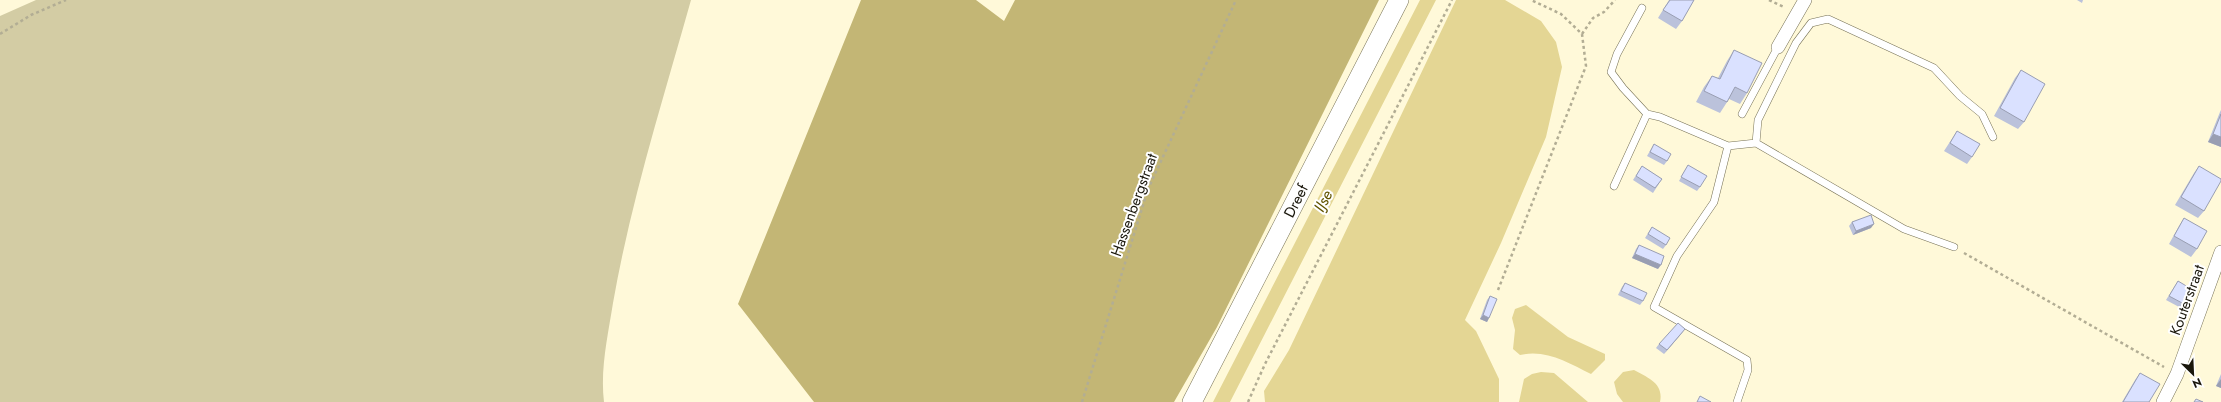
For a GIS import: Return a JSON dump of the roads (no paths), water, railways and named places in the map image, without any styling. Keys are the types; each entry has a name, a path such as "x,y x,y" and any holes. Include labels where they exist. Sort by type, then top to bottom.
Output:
{"main road":[{"name":"Dreef","path":"1192,402 1399,0"}],"street":[{"path":"1778,47 1805,0"},
{"name":"Kouterstraat","path":"2163,402 2177,374 2221,252"}],"lane":[{"path":"1642,8 1617,54 1611,72 1623,88 1648,114 1660,117 1728,146 1756,143 1904,229 1954,247"},
{"path":"1756,143 1758,120 1796,43 1811,23 1828,20 1934,68 1960,96 1982,114 1993,137"},
{"path":"1742,114 1778,47"},
{"path":"1614,186 1648,114"},
{"path":"1728,146 1714,202 1677,256 1654,307 1747,360 1748,370 1737,402"}],"water":[{"name":"IJse","path":"1420,0 1436,0 1230,402 1213,402"},
{"path":"1456,0 1505,0 1541,21 1556,42 1562,67 1546,137 1501,243 1465,320 1476,331 1499,379 1499,402 1265,402 1264,391 1289,350"},
{"path":"1526,305 1568,337 1605,354 1605,360 1591,374 1548,355 1520,355 1513,349 1515,330 1512,318 1515,309"},
{"path":"1634,370 1654,382 1660,390 1660,402 1623,402 1617,394 1614,382 1623,372"},
{"path":"1541,372 1554,373 1588,402 1519,402 1524,379 1532,374"}]}
